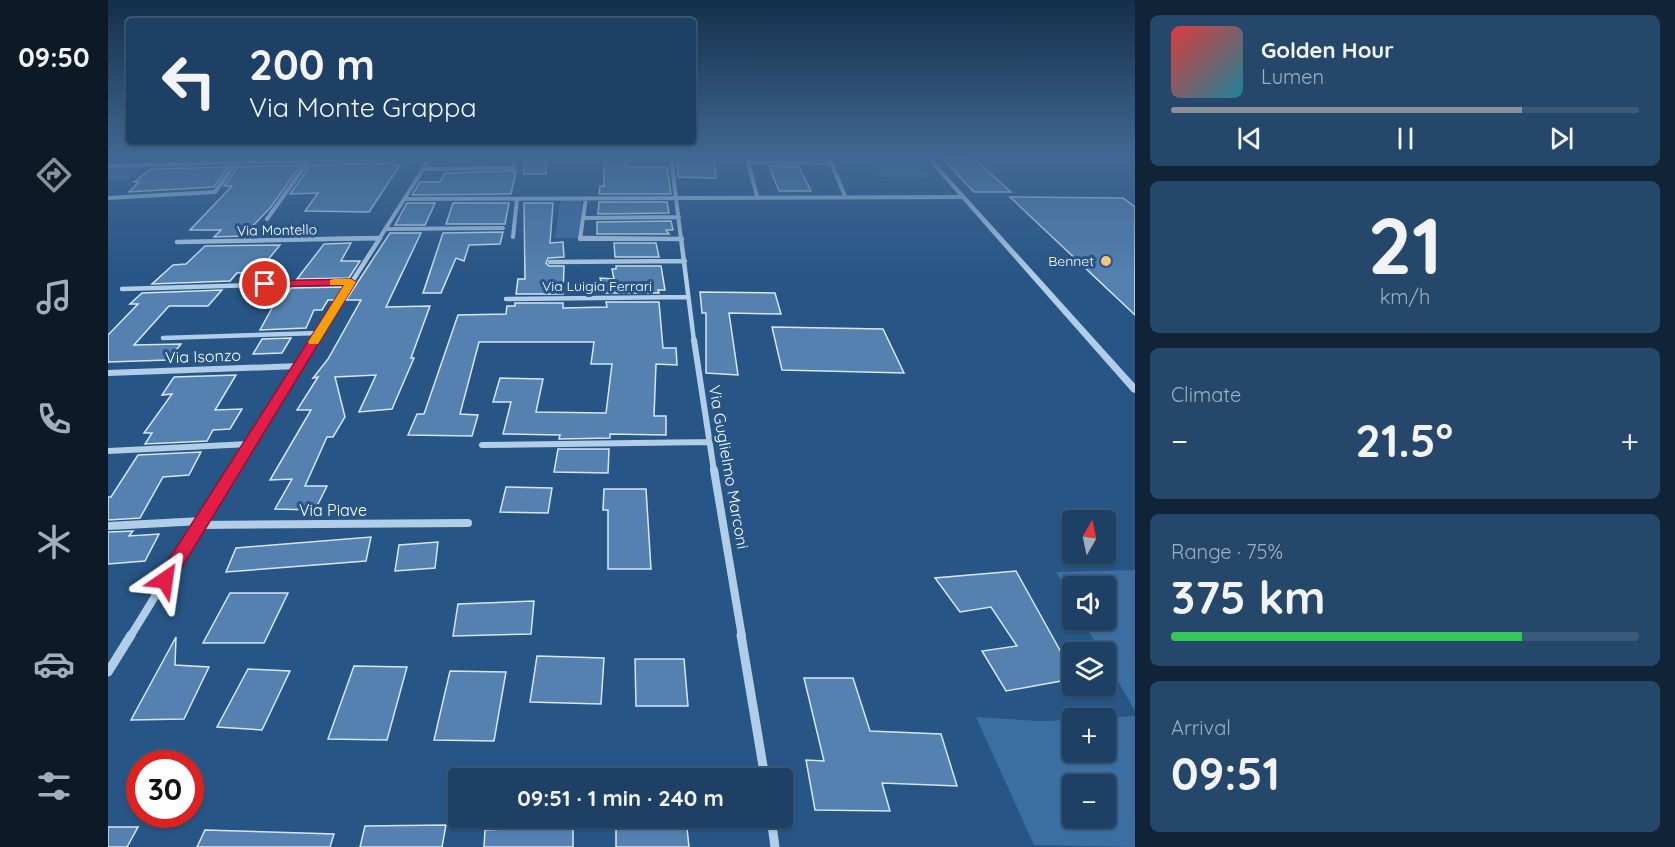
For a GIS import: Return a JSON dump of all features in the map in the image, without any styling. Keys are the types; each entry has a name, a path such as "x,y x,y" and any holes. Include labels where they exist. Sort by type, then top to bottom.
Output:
{"street":[{"path":"267,219 282,198"},
{"path":"586,198 580,239 682,239"},
{"path":"108,672 404,199 629,198"},
{"name":"Via Guglielmo Marconi","path":"677,198 698,374 763,768"},
{"path":"962,198 1135,390"},
{"path":"513,237 517,199"},
{"path":"583,218 679,217"},
{"path":"385,230 503,228"},
{"name":"Via Montello","path":"177,242 378,238"},
{"path":"550,262 685,261"},
{"path":"122,289 351,282"},
{"name":"Via Luigia Ferrari","path":"506,299 688,297"},
{"path":"163,338 319,333"},
{"name":"Via Isonzo","path":"108,373 299,366"},
{"path":"482,445 709,442"},
{"path":"108,450 249,444"},
{"name":"Via Piave","path":"108,526 200,523 468,523"},
{"path":"772,828 775,847"}],"shaded area":[{"path":"560,199 582,199 580,238 555,238"},
{"path":"1135,570 1135,711 1116,678 1116,642 1095,642 1088,630 1116,630 1116,576 1062,576 1062,583 1056,572"},
{"path":"1135,716 1135,847 1034,845 976,717 1062,720 1062,762 1116,762 1116,717"}],"building":[{"path":"221,198 278,198 243,236 214,237 221,230 190,230"},
{"path":"315,198 379,198 369,212 305,211"},
{"name":"Bennet","path":"1011,198 1123,198 1135,207 1135,315"},
{"path":"599,202 667,202 669,213 598,214"},
{"path":"407,203 435,203 425,225 395,225"},
{"path":"453,203 509,203 505,224 446,224"},
{"path":"524,203 553,203 550,243 563,242 564,257 548,258 546,263 549,266 564,266 563,294 516,294 518,279 525,279"},
{"path":"671,221 673,230 666,230 669,234 597,234 597,222"},
{"path":"503,232 500,244 469,245 464,261 456,258 441,293 423,293 443,233"},
{"path":"390,233 421,233 386,307 430,306 411,358 414,358 392,409 359,412 376,375 335,377 345,417 333,437 327,437 305,486 327,486 315,510 275,509 292,479 270,480 311,410 297,410 318,377 313,378 328,359 361,300 346,300"},
{"path":"351,243 341,261 360,261 349,278 297,279 324,244"},
{"path":"614,243 656,243 659,257 615,257"},
{"path":"280,245 258,272 237,273 230,281 152,284 173,265 186,264 205,246"},
{"path":"616,266 661,266 665,290 658,290 659,293 604,293 600,278 614,279 612,269 616,269"},
{"path":"343,287 335,300 328,300 322,310 314,310 306,328 260,330 277,299 284,299 291,288"},
{"path":"222,290 208,306 169,306 134,345 181,344 168,360 108,362 108,335 138,304 130,304 142,293"},
{"path":"700,292 775,293 781,314 729,313 738,375 706,373 706,313 702,313"},
{"path":"606,302 659,302 663,348 676,348 677,365 656,364 654,416 666,416 666,435 610,434 610,438 559,439 560,435 503,434 511,402 493,402 500,378 543,379 536,412 606,413 612,364 591,364 594,342 479,342 460,414 478,415 472,436 408,435 417,414 424,414 458,315 506,314 507,306 515,306 515,303 563,303 563,308 607,307"},
{"path":"772,327 883,329 904,373 782,370"},
{"path":"291,338 282,353 253,354 262,339"},
{"path":"236,375 215,410 242,409 230,429 213,430 207,441 145,444 152,433 144,433 172,394 162,395 174,377"},
{"path":"558,449 609,449 608,473 554,472"},
{"path":"201,452 189,475 163,477 140,518 108,520 108,497 111,497 138,455"},
{"path":"506,487 552,488 548,513 500,512"},
{"path":"604,489 646,489 651,569 608,569 608,510 603,510"},
{"path":"133,531 129,536 159,534 145,561 108,564 108,532"},
{"path":"371,537 366,561 226,572 236,548"},
{"path":"438,542 435,568 395,571 399,545"},
{"path":"1016,571 1062,654 1062,681 1006,691 982,651 1017,646 991,607 960,612 935,578"},
{"path":"230,593 288,593 264,643 203,643"},
{"path":"534,601 531,634 453,636 458,604"},
{"path":"176,637 175,665 209,667 184,719 131,720"},
{"path":"537,656 604,658 601,704 530,702"},
{"path":"635,659 684,659 688,706 636,706"},
{"path":"354,666 407,667 387,740 328,739"},
{"path":"248,669 290,671 262,730 217,727"},
{"path":"450,671 506,672 494,741 434,740"},
{"path":"804,678 853,678 870,731 941,734 957,786 882,783 890,811 815,810 806,760 824,761"},
{"path":"446,825 442,847 360,847 365,826"},
{"path":"108,827 137,828 127,847 108,847"},
{"path":"573,828 573,847 484,847 485,830"},
{"path":"616,828 687,828 689,847 616,847"},
{"path":"205,830 334,834 330,847 197,847"}],"slow traffic":[{"path":"314,342 351,282 334,282"}],"place":[{"name":"Bennet","path":"1106,261"}],"route":[{"path":"165,580 351,282 265,284"}]}
